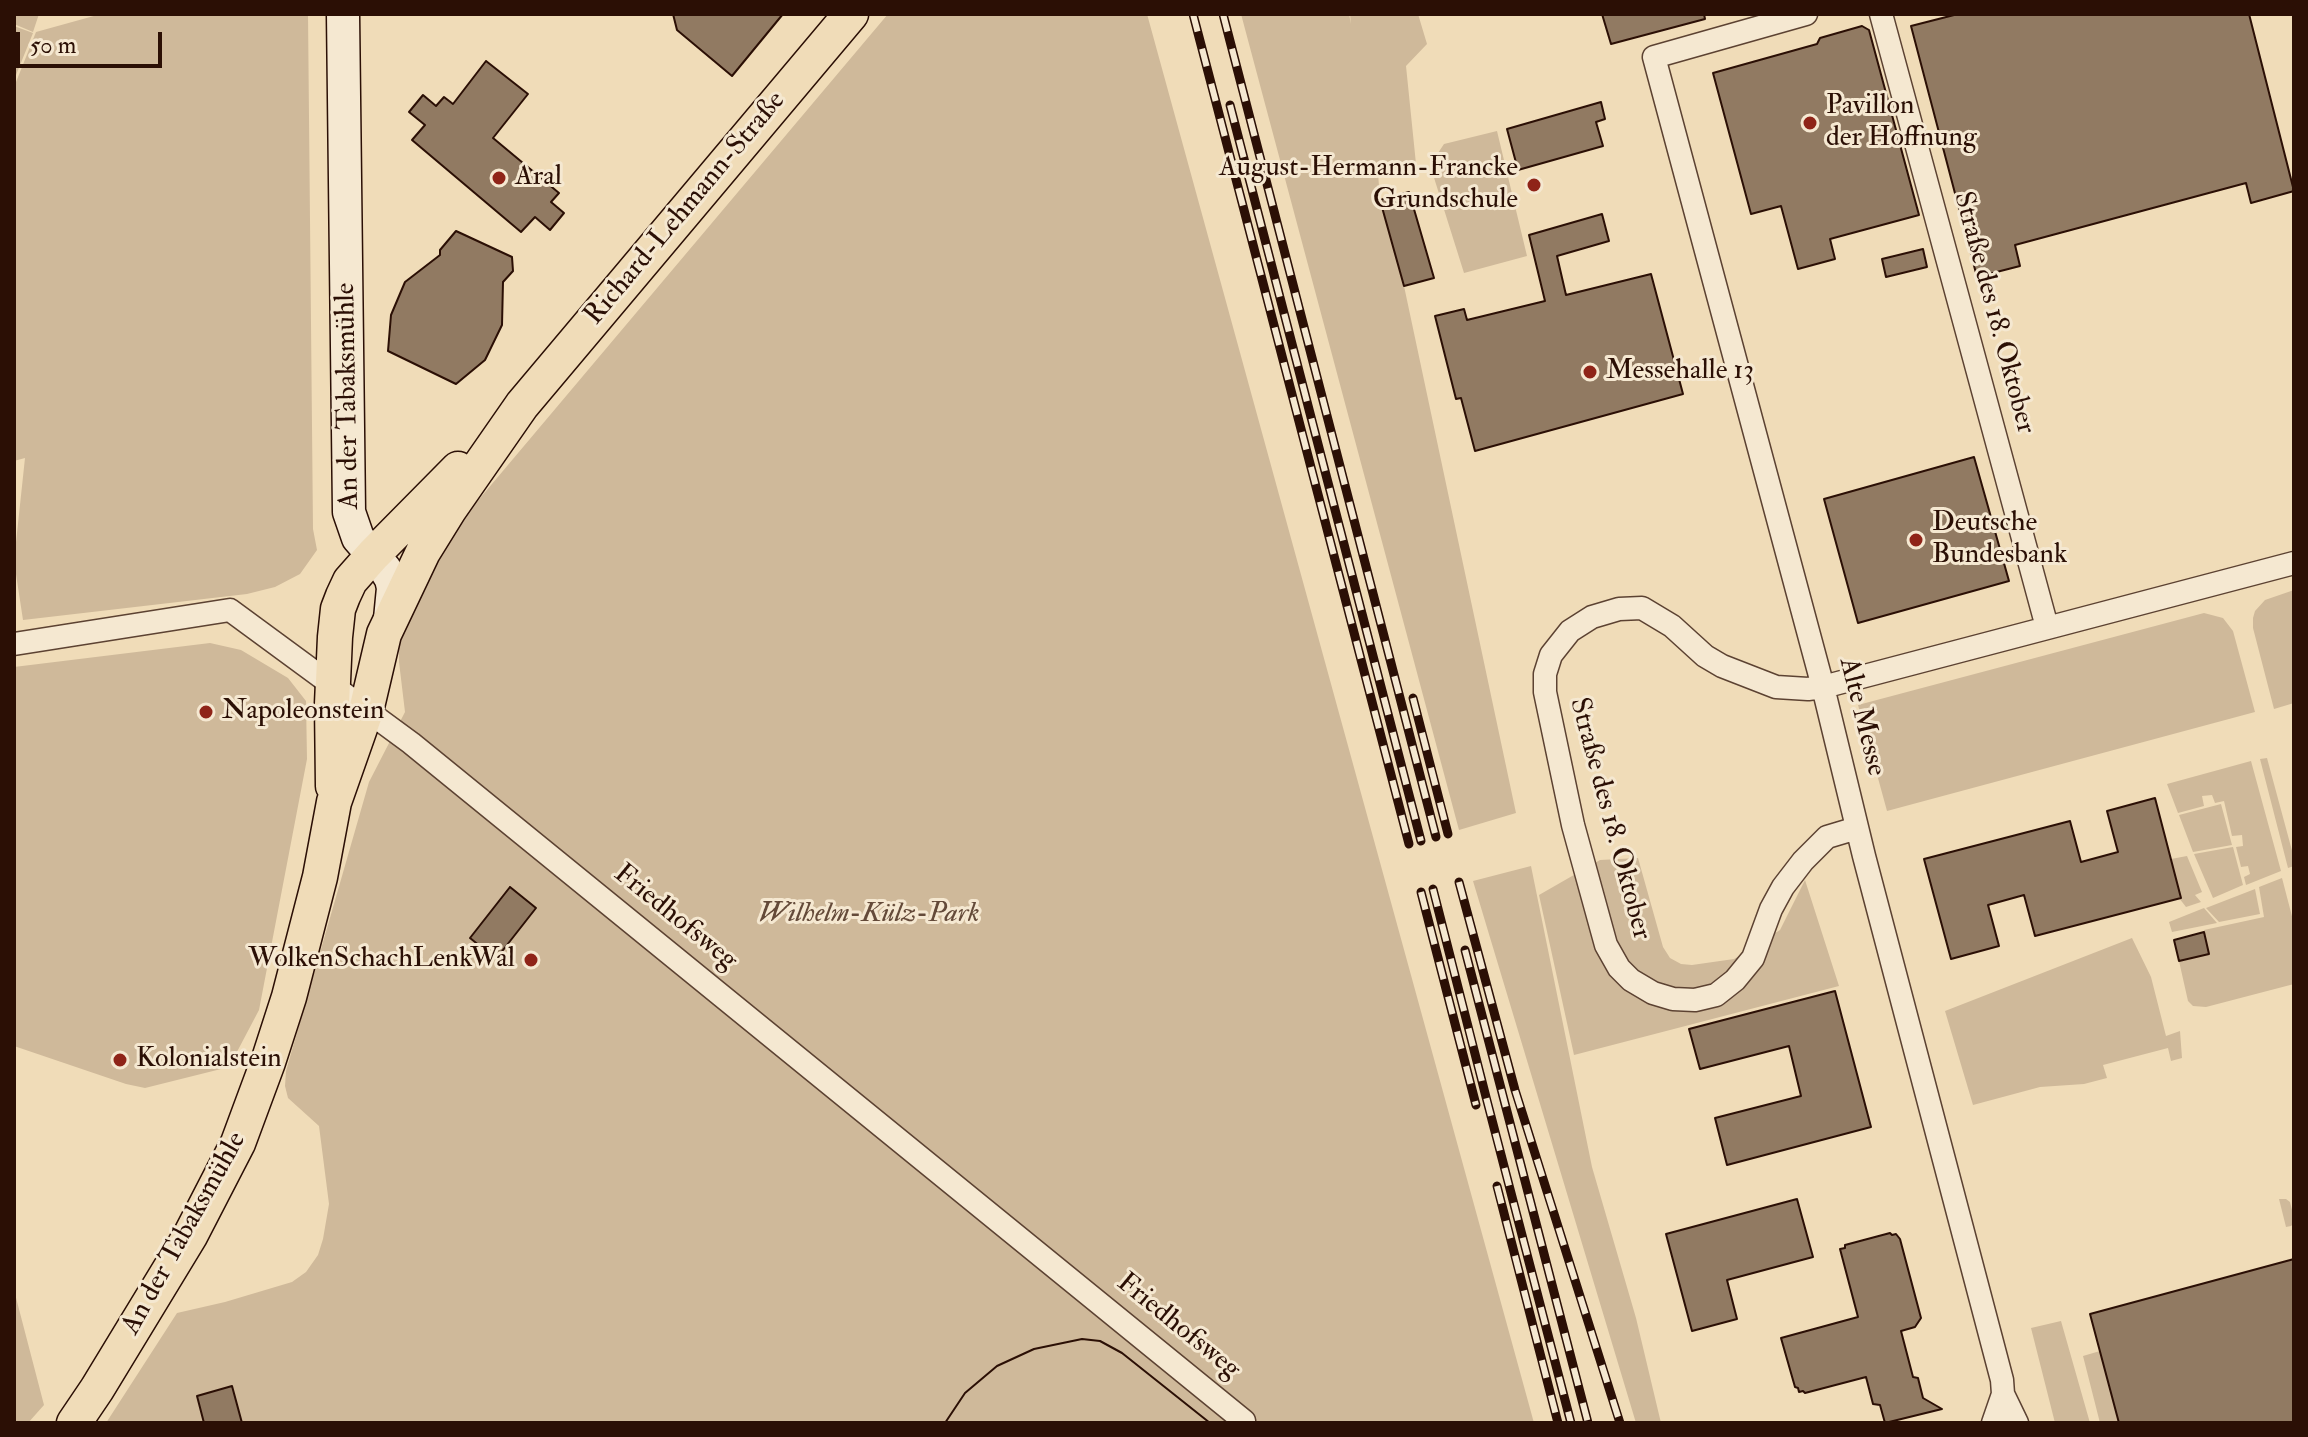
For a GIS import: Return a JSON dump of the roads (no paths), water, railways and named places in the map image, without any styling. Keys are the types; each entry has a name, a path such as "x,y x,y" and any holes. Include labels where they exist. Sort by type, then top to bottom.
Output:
{"main road":[{"name":"An der Tabaksmühle","path":"74,1423 190,1236 238,1143 293,984 320,877 334,802 366,711 390,619 393,584 385,569 355,533 349,512 343,14"},
{"name":"Richard-Lehmann-Straße","path":"333,686 338,609 350,581 522,405 851,14"},
{"name":"Richard-Lehmann-Straße","path":"390,619 430,540 522,405"},
{"name":"Richard-Lehmann-Straße","path":"373,555 385,561 406,558 419,552 430,540"},
{"name":"An der Tabaksmühle","path":"333,686 334,802"}],"street":[{"name":"Alte Messe","path":"1806,14 1654,57 1823,687 2002,1380 2003,1394 2017,1423"},
{"name":"Straße des 18. Oktober","path":"1881,14 2047,627"},
{"name":"Straße des 18. Oktober","path":"1857,828 1827,837 1803,861 1771,909 1753,958 1735,980 1716,995 1695,1000 1673,999 1653,993 1631,980 1619,968 1606,945 1573,825 1545,692 1545,674 1551,655 1570,631 1592,617 1619,609 1642,608 1672,626 1705,656 1744,676 1776,687 1800,690 1823,687 2294,563"},
{"name":"Friedhofsweg","path":"14,644 230,610 398,733 1244,1421"},
{"path":"1993,1423 2003,1394"}],"tram line":[{"path":"945,1423 965,1393 997,1366 1034,1349 1082,1339 1100,1341 1122,1353 1210,1423"}],"railway":[{"path":"1193,14 1409,844"},
{"path":"1223,14 1436,837"},
{"path":"1230,105 1421,841"},
{"path":"1413,698 1448,834"},
{"path":"1459,882 1515,1090 1620,1423"},
{"path":"1433,889 1571,1423"},
{"path":"1421,892 1476,1105"},
{"path":"1465,950 1588,1423"},
{"path":"1497,1186 1558,1423"}],"place":[{"name":"Pavillon der Hoffnung","path":"1810,123"},
{"name":"Aral","path":"499,178"},
{"name":"August-Hermann-Francke Grundschule","path":"1534,185"},
{"name":"Messehalle 13","path":"1590,372"},
{"name":"Deutsche Bundesbank","path":"1916,540"},
{"name":"Napoleonstein","path":"206,712"},
{"name":"WolkenSchachLenkWal","path":"531,960"},
{"name":"Kolonialstein","path":"120,1060"}],"park label":[{"name":"Wilhelm-Külz-Park","path":"869,915"}]}
